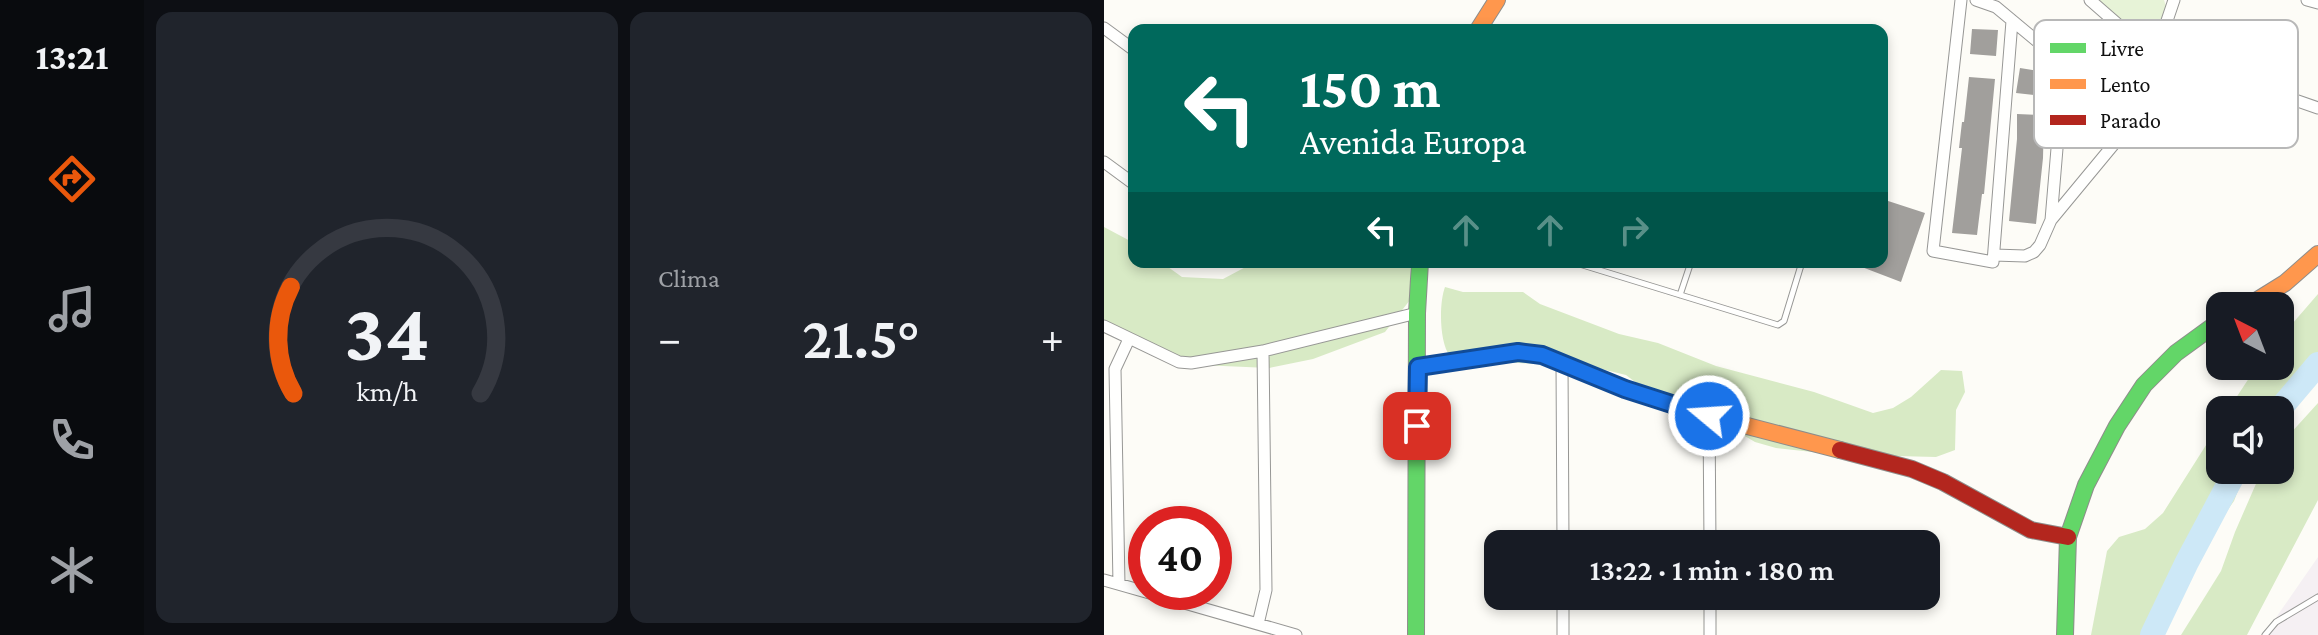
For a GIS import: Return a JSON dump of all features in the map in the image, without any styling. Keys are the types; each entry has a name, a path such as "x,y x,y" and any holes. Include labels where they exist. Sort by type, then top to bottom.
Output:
{"street":[{"path":"1482,24 1497,0"},
{"path":"1961,0 1933,251 1993,262 2012,21"},
{"path":"1976,0 1996,7 2034,40"},
{"path":"2090,0 2113,20"},
{"path":"2167,20 2174,0"},
{"path":"2307,0 2318,3"},
{"path":"1104,28 1128,46"},
{"path":"2298,101 2318,108"},
{"path":"2051,220 2057,148"},
{"path":"1994,255 2025,256 2034,252 2051,220 2111,148"},
{"path":"1104,162 1128,180"},
{"path":"2273,292 2318,254"},
{"path":"1416,635 1420,268"},
{"path":"1104,326 1179,362 1191,363 1263,351 1417,313"},
{"path":"2065,635 2068,537 2086,485 2117,426 2144,385 2176,353 2206,331"},
{"path":"1119,584 1115,369 1129,339"},
{"path":"1258,624 1266,590 1263,351"},
{"path":"1418,367 1518,352 1542,355 1625,389 1709,416 1912,469 1943,482 2031,530 2068,537"},
{"path":"1562,363 1563,530"},
{"path":"1709,416 1710,530"},
{"path":"1104,580 1128,587"},
{"path":"1209,610 1296,635"},
{"path":"1563,610 1563,635"},
{"path":"1695,635 1710,635 1710,610"}],"lane":[{"path":"1592,268 1778,325 1782,324 1800,268"},
{"path":"1680,295 1689,268"},
{"path":"2265,635 2276,622 2318,597"}],"shaded area":[{"path":"2318,557 2318,635 2264,635"}],"green space":[{"path":"2098,0 2164,0 2167,9 2162,20 2122,20"},
{"path":"1104,227 1128,240 1128,268 1169,268 1182,277 1223,279 1244,268 1410,268 1410,300 1385,332 1313,359 1269,368 1177,364 1104,333"},
{"path":"1445,287 1463,292 1523,292 1540,304 1619,334 1658,343 1716,366 1814,392 1873,413 1893,408 1911,397 1941,370 1962,371 1965,392 1956,410 1955,450 1936,457 1876,459 1776,448 1755,442 1721,422 1711,403 1694,393 1675,400 1643,388 1626,375 1585,365 1505,362 1465,368 1450,356 1444,342 1441,312"},
{"path":"2318,294 2318,369 2294,410 2294,396 2237,396 2248,380 2294,380 2294,322"},
{"path":"2318,403 2318,500 2247,635 2181,635 2221,571 2256,484 2294,484 2294,430"},
{"path":"2206,445 2206,484 2241,484 2234,501 2190,569 2164,602 2151,635 2091,635 2107,551 2119,537 2145,529 2163,513"}],"building":[{"path":"1972,29 1998,30 1996,56 1970,54"},
{"path":"2020,68 2034,70 2034,95 2016,93"},
{"path":"1969,77 1995,79 1977,235 1952,233"},
{"path":"2017,114 2034,115 2034,148 2043,148 2036,224 2009,221"},
{"path":"1888,201 1925,213 1901,282 1864,268 1888,268"}],"waterway":[{"path":"2291,396 2318,364"},
{"path":"2152,635 2229,484"}],"traffic: fast":[{"path":"1416,635 1420,268"},
{"path":"2065,635 2068,537 2086,485 2117,426 2144,385 2176,353 2206,331"}],"traffic: slow":[{"path":"1482,24 1497,0"},
{"path":"2271,292 2318,254"},
{"path":"1418,367 1518,352 1542,355 1625,389 1709,416 1840,450"}],"traffic: jam":[{"path":"1840,450 1912,469 1943,482 2031,530 2068,537"}],"route":[{"path":"1417,426 1418,367 1518,352 1542,355 1625,389 1709,416"}]}
